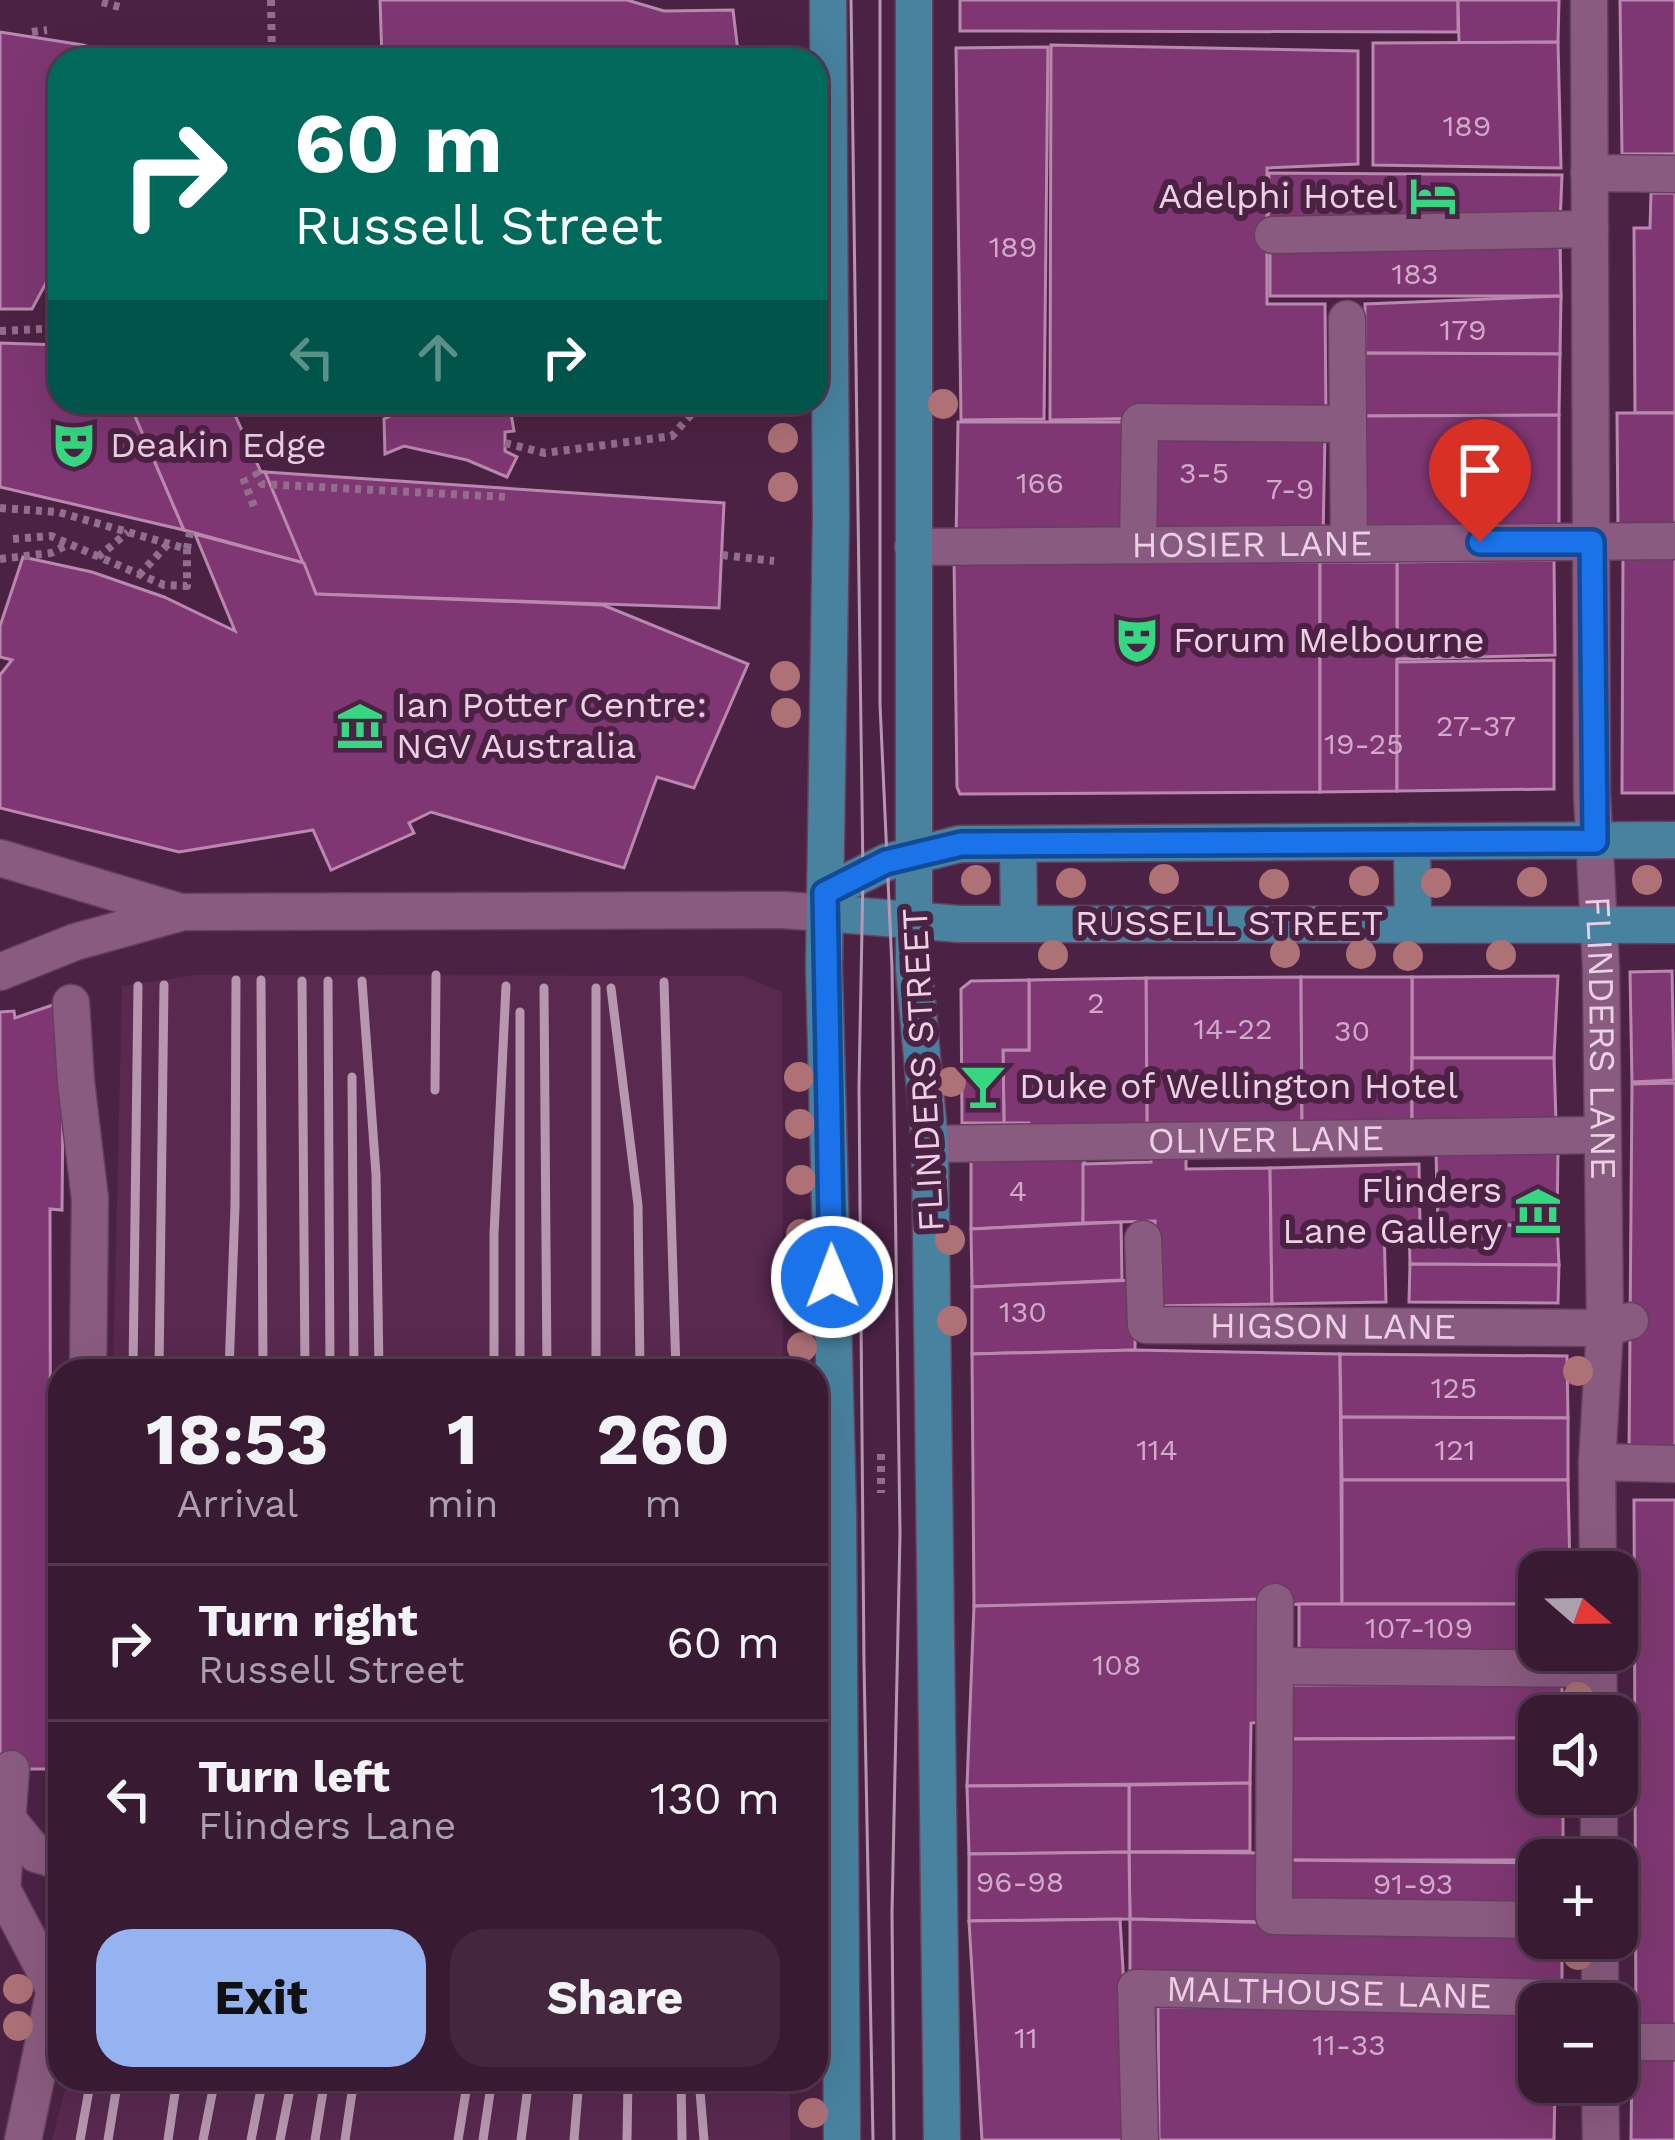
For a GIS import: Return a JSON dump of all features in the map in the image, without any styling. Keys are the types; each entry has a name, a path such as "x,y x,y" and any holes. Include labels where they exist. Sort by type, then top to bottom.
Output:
{"main road":[{"path":"828,0 831,519 825,903 838,1512 842,2140"},
{"name":"FLINDERS STREET","path":"914,0 914,970 930,1144 942,2140"},
{"path":"825,903 886,862 961,844 1675,840"},
{"path":"1412,841 1413,923"},
{"path":"1018,844 1019,923"},
{"name":"RUSSELL STREET","path":"825,903 915,920 1019,923 1675,925"}],"street":[{"name":"FLINDERS LANE","path":"1589,0 1595,841 1602,1135 1618,1324 1597,1462 1598,1551"},
{"path":"1589,173 1675,174"},
{"path":"1274,236 1590,230"},
{"path":"1347,319 1349,542"},
{"path":"1138,544 1140,422 1348,424"},
{"name":"HOSIER LANE","path":"913,547 1675,541"},
{"name":"RUSSELL STREET","path":"0,858 183,913"},
{"name":"RUSSELL STREET","path":"0,972 75,942 183,913 783,910 825,903"},
{"path":"71,1003 90,1199 88,1359"},
{"name":"OLIVER LANE","path":"930,1144 1602,1135"},
{"name":"HIGSON LANE","path":"1143,1239 1145,1325 1618,1324"},
{"path":"1597,1462 1675,1464"},
{"path":"1274,1602 1274,1916 1518,1920"},
{"path":"1275,1666 1518,1661"},
{"path":"11,1769 20,1843 1,1877 6,1900 48,1964"},
{"name":"MALTHOUSE LANE","path":"1140,2140 1136,1988 1518,2000"},
{"path":"23,2140 48,2025"},
{"path":"1638,2042 1675,2042"},
{"path":"1600,2103 1601,2140"}],"path":[{"path":"271,0 272,48"},
{"path":"101,2 123,8"},
{"path":"32,32 46,30"},
{"path":"0,331 48,329"},
{"path":"505,443 544,453 672,436 692,414"},
{"path":"255,471 262,484 506,497"},
{"path":"243,478 255,509"},
{"path":"0,508 58,512 187,549"},
{"path":"97,558 129,532"},
{"path":"13,539 51,536 164,585 187,586 190,532"},
{"path":"139,575 168,544"},
{"path":"0,560 51,553 66,545"},
{"path":"722,555 774,561"},
{"path":"881,1454 881,1493"}],"shaded area":[{"path":"196,975 743,976 782,992 783,1359 113,1359 122,986"},
{"path":"65,2091 790,2091 790,2140 52,2140"}],"building":[{"path":"380,0 627,0 664,11 733,10 738,48 382,48"},
{"path":"960,0 1458,0 1458,32 960,31"},
{"path":"1458,0 1559,0 1558,42 1459,43"},
{"path":"1620,0 1675,0 1675,154 1622,154"},
{"path":"0,32 92,48 48,48 48,279 32,309 0,309"},
{"path":"1558,42 1561,168 1373,165 1373,43"},
{"path":"1051,45 1358,51 1358,164 1267,168 1267,304 1325,304 1326,415 1050,420"},
{"path":"1048,47 1044,419 961,420 956,48"},
{"path":"1269,173 1562,175 1560,223 1268,222"},
{"path":"1651,193 1675,193 1675,413 1635,413 1634,228 1650,228"},
{"path":"1560,238 1561,296 1270,296 1270,250"},
{"path":"1561,296 1560,354 1365,353 1365,304"},
{"name":"Deakin Edge","path":"0,343 48,345 48,414 134,414 184,530 0,487"},
{"path":"1365,353 1560,354 1559,415 1364,416"},
{"path":"1617,413 1675,413 1675,529 1618,529"},
{"path":"134,414 234,414 304,563 184,530"},
{"path":"386,414 511,414 514,431 505,432 505,451 517,457 507,477 467,460 404,446 385,454 384,419 390,416"},
{"path":"1559,415 1559,528 1363,527 1364,416"},
{"path":"958,422 1124,422 1123,543 956,543"},
{"path":"1325,435 1323,540 1143,541 1144,439"},
{"path":"265,472 724,503 719,608 316,594"},
{"name":"Ian Potter Centre: NGV Australia","path":"195,534 304,563 316,594 603,605 748,664 694,788 657,777 624,868 431,812 409,823 414,833 331,870 313,830 179,852 0,808 0,675 12,660 0,657 0,626 23,557 92,572 164,597 235,631"},
{"path":"1623,551 1675,551 1675,793 1622,793"},
{"name":"Forum Melbourne","path":"954,558 1320,562 1320,792 960,794"},
{"path":"1554,560 1555,655 1397,659 1397,562"},
{"path":"1320,562 1397,562 1397,791 1320,792"},
{"path":"1554,660 1554,789 1397,791 1397,662"},
{"path":"1672,971 1674,1080 1632,1082 1630,972"},
{"path":"1558,976 1554,1058 1412,1058 1412,977"},
{"path":"1301,977 1302,1124 1147,1126 1146,978"},
{"path":"1301,977 1412,977 1412,1120 1302,1124"},
{"path":"1146,978 1147,1126 1004,1123 1003,1050 1029,1050 1029,980"},
{"name":"Duke of Wellington Hotel","path":"1029,980 1029,1050 1003,1050 1004,1123 962,1123 961,989 971,981"},
{"path":"64,1001 62,1210 50,1209 48,1769 0,1769 0,1012 14,1011 15,1018"},
{"path":"1412,1058 1554,1058 1556,1121 1412,1120"},
{"path":"1675,1083 1675,1456 1629,1455 1632,1084"},
{"path":"1085,1148 1083,1223 971,1229 971,1154"},
{"path":"1186,1150 1186,1169 1270,1168 1272,1304 1157,1306 1155,1221 1083,1223 1083,1164 1151,1162 1150,1151"},
{"path":"1558,1151 1557,1225 1438,1225 1436,1153"},
{"path":"1419,1164 1420,1226 1384,1226 1386,1302 1272,1304 1270,1168"},
{"path":"1121,1222 1122,1280 972,1287 971,1229"},
{"path":"1557,1225 1559,1265 1410,1264 1409,1226"},
{"path":"1410,1264 1559,1265 1558,1303 1409,1302"},
{"path":"1136,1280 1135,1350 972,1354 972,1287"},
{"path":"1135,1350 1340,1354 1342,1604 974,1606 972,1354"},
{"path":"1340,1354 1567,1356 1568,1418 1341,1417"},
{"path":"1341,1417 1568,1418 1568,1480 1342,1480"},
{"path":"1342,1480 1568,1480 1570,1551 1518,1551 1518,1604 1342,1604"},
{"path":"1634,1500 1675,1500 1675,2031 1638,2031 1638,1551 1634,1551"},
{"path":"1261,1599 1262,1722 1251,1723 1250,1783 967,1786 974,1606"},
{"path":"1299,1604 1518,1604 1518,1652 1299,1652"},
{"path":"1562,1684 1562,1695 1518,1695 1518,1738 1289,1739 1289,1685"},
{"path":"1518,1738 1518,1815 1563,1815 1563,1839 1518,1839 1518,1860 1287,1860 1289,1739"},
{"path":"1250,1783 1250,1851 1129,1852 1129,1785"},
{"path":"1129,1785 1129,1852 969,1854 967,1786"},
{"path":"1129,1852 1266,1853 1265,1922 1130,1919"},
{"path":"1129,1852 1130,1919 969,1921 969,1854"},
{"path":"1287,1860 1518,1863 1518,1905 1287,1903"},
{"path":"1120,1919 1133,2140 982,2140 969,1921"},
{"path":"1130,1919 1518,1929 1518,1959 1562,1959 1562,1983 1518,1983 1518,1989 1130,1979"},
{"path":"1158,2007 1518,2007 1518,2103 1555,2103 1554,2140 1159,2140"},
{"path":"1638,2052 1675,2052 1675,2140 1631,2140 1631,2103 1638,2103"}],"tram line":[{"path":"851,0 863,875 859,1087 864,1664 873,2140"},
{"path":"880,0 880,704 892,968 900,1534 892,1913 894,2140"}],"railway":[{"path":"435,1090 436,975"},
{"path":"229,1359 236,980"},
{"path":"261,980 263,1359"},
{"path":"302,981 305,1359"},
{"path":"328,981 330,1359"},
{"path":"362,981 376,1174 379,1359"},
{"path":"664,982 676,1359"},
{"path":"159,1359 164,985"},
{"path":"133,1359 138,986"},
{"path":"494,1359 494,1234 506,986"},
{"path":"544,988 547,1359"},
{"path":"596,988 596,1359"},
{"path":"611,988 638,1205 640,1359"},
{"path":"520,1012 520,1359"},
{"path":"352,1077 354,1359"},
{"path":"80,2140 89,2091"},
{"path":"108,2140 116,2091"},
{"path":"168,2140 175,2091"},
{"path":"203,2140 213,2091"},
{"path":"251,2140 261,2091"},
{"path":"280,2140 290,2091"},
{"path":"315,2140 323,2091"},
{"path":"345,2140 352,2091"},
{"path":"458,2140 466,2091"},
{"path":"483,2140 490,2091"},
{"path":"521,2140 527,2091"},
{"path":"574,2140 578,2091"},
{"path":"627,2140 628,2091"},
{"path":"681,2091 682,2140"},
{"path":"700,2091 704,2140"}],"place":[{"name":"Adelphi Hotel","path":"1433,196"},
{"name":"Deakin Edge","path":"74,445"},
{"name":"Forum Melbourne","path":"1137,640"},
{"name":"Ian Potter Centre: NGV Australia","path":"360,726"},
{"name":"Duke of Wellington Hotel","path":"983,1086"},
{"name":"Flinders Lane Gallery","path":"1538,1211"}],"route":[{"path":"832,1277 825,893 886,862 961,844 1595,841 1592,542 1480,542"}]}
